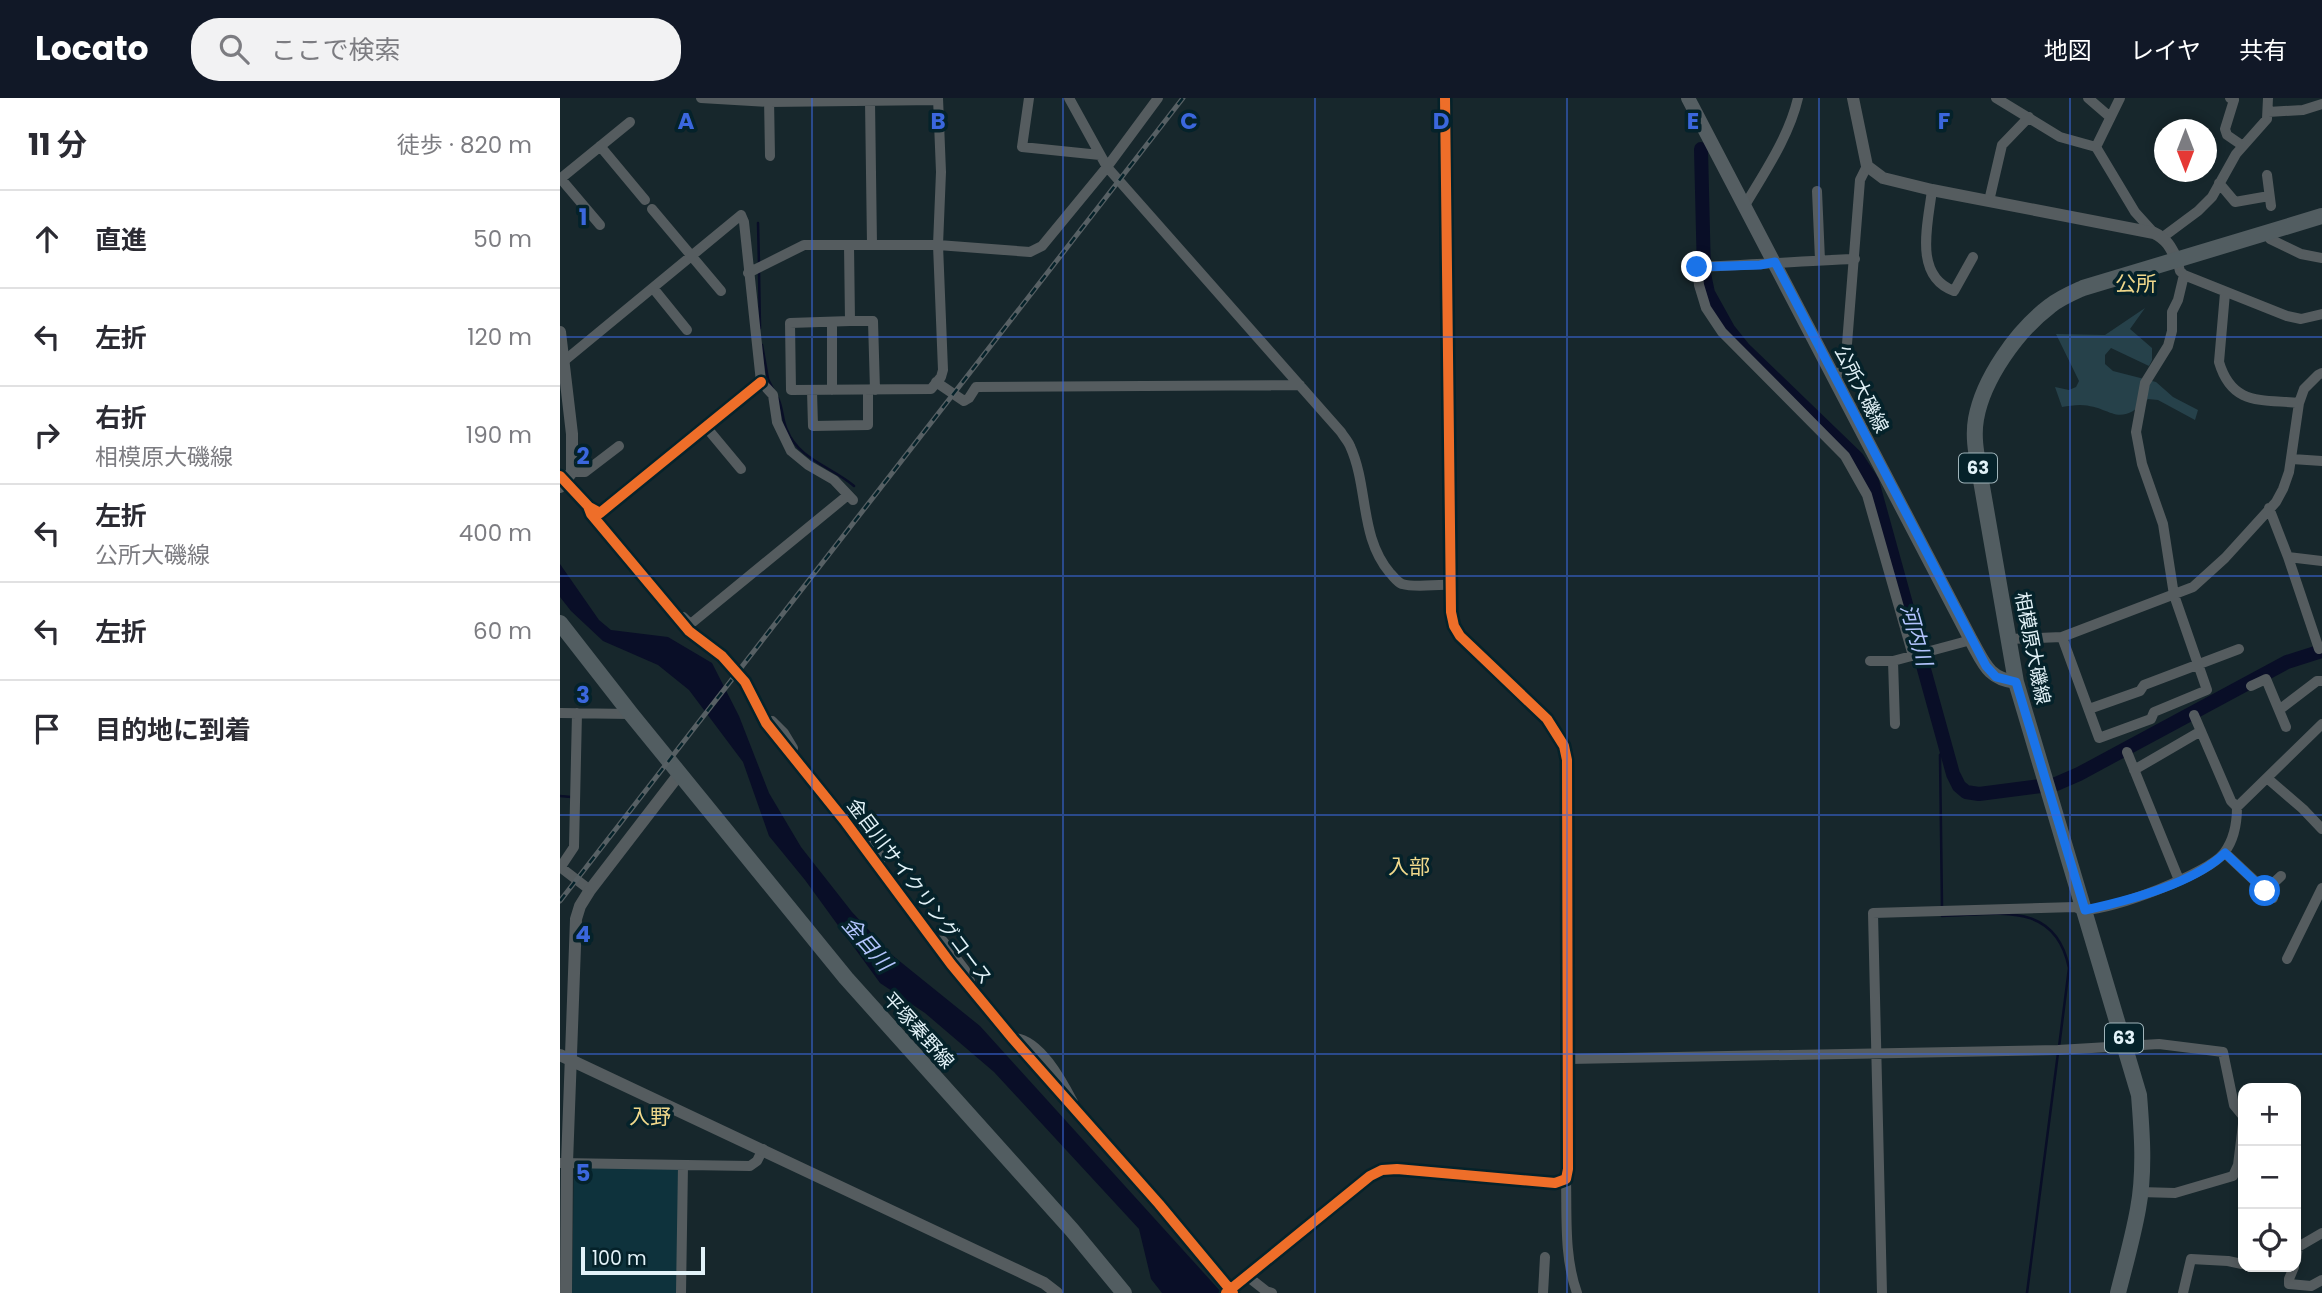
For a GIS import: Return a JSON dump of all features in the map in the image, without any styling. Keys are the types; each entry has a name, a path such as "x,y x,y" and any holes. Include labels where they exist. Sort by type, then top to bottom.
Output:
{"main road":[{"name":"公所大磯線","path":"1688,98 1971,640 1986,666 1996,677 2016,682"},
{"name":"相模原大磯線","path":"2118,1293 2140,1192 2139,1095 2016,682 1975,441 1976,421 1983,394 1995,371 2026,328 2063,297 2083,288 2181,268 2322,216"},
{"name":"平塚秦野線","path":"560,623 855,988 1072,1230 1124,1293"}],"street":[{"path":"701,98 870,101 938,99 941,172 938,245 943,370 931,389 871,390 832,390 812,391 792,390 790,323 873,321 871,390 868,425 813,426 812,391"},
{"path":"1029,98 1022,147 1100,155"},
{"path":"1069,98 1107,167 1350,445 1370,536 1376,553 1387,570 1404,584 1451,585"},
{"path":"748,273 804,245 938,245 1030,252 1042,246 1107,167 1158,98"},
{"path":"1444,98 1451,612 1454,626 1460,636 1547,719 1564,746 1567,760 1569,1059 1566,1179 1568,1259 1577,1293"},
{"path":"1744,207 1790,122 1798,98"},
{"path":"1834,376 1845,369 1860,180 1867,166 1853,98"},
{"path":"1996,98 2012,102 2029,117 2060,137 2096,147 2135,212 2158,235 2181,268 2225,293 2287,316 2301,319 2322,314"},
{"path":"2088,98 2110,117"},
{"path":"2096,147 2120,98"},
{"path":"2230,98 2234,100 2225,130 2227,135 2243,146"},
{"path":"1867,166 1883,178 1931,190 2158,235 2198,211 2212,197 2243,146 2267,118 2269,98"},
{"path":"769,100 770,156"},
{"path":"870,101 872,245"},
{"path":"2268,112 2303,110 2322,104"},
{"path":"1989,201 2002,145 2029,117"},
{"path":"600,225 560,179 630,121"},
{"path":"600,146 645,200"},
{"path":"2219,183 2235,202 2270,201 2267,175"},
{"path":"1931,190 1926,245 1930,272 1948,289 1954,291 1973,257"},
{"path":"1817,191 1821,260"},
{"path":"652,209 721,291"},
{"path":"564,361 741,215 744,222 761,382 773,396 777,422 791,451 808,465 834,480 851,498 690,623 671,608 564,480"},
{"path":"2268,234 2270,239 2301,254 2322,258"},
{"path":"849,245 850,321"},
{"path":"1855,259 1697,267 1706,308 1722,332 1845,456 1856,472 1867,495 1917,655"},
{"path":"2062,636 2099,738 2151,719 2154,712 2207,690 2174,595 2163,524 2142,464 2136,432 2145,383 2168,346 2172,331 2172,312 2178,300 2181,268"},
{"path":"653,288 687,330"},
{"path":"2225,293 2219,362 2222,373 2236,392 2244,397 2299,402"},
{"path":"832,322 832,390"},
{"path":"560,332 572,434 564,480"},
{"path":"2009,639 2062,636 2193,587 2225,558 2283,489 2292,459 2299,402 2304,389 2322,373"},
{"path":"588,506 600,513 761,382"},
{"path":"936,382 964,401 976,387 1300,385"},
{"path":"706,427 741,469"},
{"path":"564,480 585,472 619,446"},
{"path":"2292,459 2322,461"},
{"path":"2269,508 2319,649"},
{"path":"2288,557 2322,561"},
{"name":"金目川サイクリングコース","path":"671,608 699,640 716,651 745,682 763,716 784,733 794,750 794,758 850,829 861,830 881,856 879,869 933,940 943,942 957,959 970,978 968,985 1013,1038 1026,1040 1052,1065 1077,1112 1230,1292"},
{"path":"1870,661 1893,661 1971,640"},
{"path":"2089,709 2140,691 2144,685 2239,649"},
{"path":"1893,661 1895,724"},
{"path":"2251,686 2266,679 2286,727"},
{"path":"2279,710 2317,681 2322,681"},
{"path":"1882,1293 1872,913 2075,907 2085,910 2120,903 2212,865 2225,853 2237,824 2237,807 2231,801 2186,698"},
{"path":"560,713 631,714"},
{"path":"577,713 574,847 560,867 590,890"},
{"path":"2237,807 2322,724"},
{"path":"2134,771 2201,731"},
{"path":"2127,752 2179,880"},
{"path":"566,1293 565,1057 576,919 590,890 680,773"},
{"path":"2267,778 2322,829"},
{"path":"2225,853 2269,895 2281,876"},
{"path":"2287,959 2322,888"},
{"path":"1569,1059 1876,1054 2159,1044 2223,1052 2234,1105 2238,1110"},
{"path":"565,1057 763,1149 1041,1288 1057,1293"},
{"path":"564,1163 750,1166 757,1161 763,1149"},
{"path":"681,1293 683,1165"},
{"path":"2140,1192 2175,1193 2233,1176 2238,1165"},
{"path":"1230,1292 1382,1170 1397,1168 1555,1183 1566,1179"},
{"path":"2301,1241 2322,1233"},
{"path":"1543,1293 1545,1257"},
{"path":"2183,1293 2191,1259 2238,1263"},
{"path":"2292,1272 2289,1284 2311,1286 2322,1280"},
{"path":"1247,1276 1272,1293"}],"shaded area":[{"path":"2145,308 2130,329 2152,348 2149,366 2111,348 2105,355 2105,364 2113,371 2156,382 2173,397 2198,410 2195,420 2158,400 2148,399 2129,413 2121,415 2091,406 2062,407 2055,387 2069,390 2076,387 2079,381 2056,334 2105,335"},
{"path":"574,1167 680,1168 678,1293 572,1293"}],"water":[{"name":"金目川","path":"560,564 599,620 611,630 668,637 712,663 739,716 769,793 801,847 852,912 892,955 980,1026 1222,1293 1162,1293 1151,1279 1139,1229 994,1072 925,1013 880,983 805,880 769,836 743,762 689,690 658,665 603,641 571,611 560,597"}],"waterway":[{"name":"河内川","path":"1701,149 1704,274 1708,293 1728,329 1744,349 1857,458 1872,481 1953,774 1959,786 1966,792 1979,794 2056,784 2287,662 2322,651"},
{"path":"758,223 759,265"},
{"path":"759,272 760,328"},
{"path":"762,345 768,379 773,389"},
{"path":"778,398 785,426 792,440 816,462 854,486"},
{"path":"1942,907 1940,755 1946,749"},
{"path":"560,796 571,797"},
{"path":"1942,914 2021,916 2037,921 2051,931 2062,946 2069,968 2059,1047"},
{"path":"2027,1293 2058,1053"}],"railway":[{"path":"560,901 1183,98"}],"cycle path":[{"path":"1226,1293 1370,1176 1382,1170 1397,1169 1555,1183 1566,1179 1568,1169 1567,760 1564,746 1547,719 1460,636 1454,626 1451,612 1445,98"},
{"path":"560,476 589,507 600,513 761,382"},
{"path":"588,506 591,514 689,631 722,656 745,682 766,723 844,820 951,964 1233,1293"}],"district":[{"name":"公所","path":"2136,284"},
{"name":"入部","path":"1409,867"},
{"name":"入野","path":"650,1117"}],"route":[{"path":"1697,267 1775,262 1971,640 1989,671 1996,677 2016,682 2085,910 2120,903 2179,880 2212,865 2225,853 2265,891"}]}
